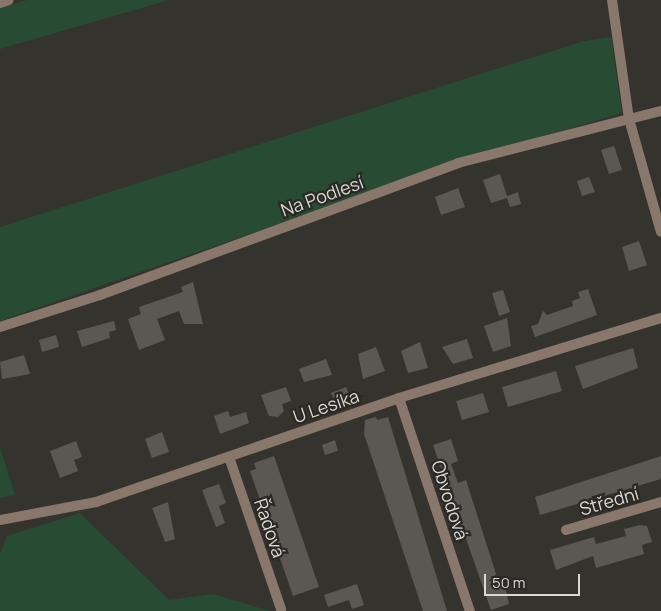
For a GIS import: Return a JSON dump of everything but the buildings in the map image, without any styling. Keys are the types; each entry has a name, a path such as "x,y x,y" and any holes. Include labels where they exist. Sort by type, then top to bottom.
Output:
{"street":[{"path":"0,3 10,0"},
{"path":"612,0 628,119 661,232"},
{"name":"Na Podlesí","path":"0,327 458,163 661,111"},
{"name":"U Lesíka","path":"0,520 96,502 399,398 661,318"},
{"name":"Obvodová","path":"399,398 470,611"},
{"name":"Řadová","path":"229,457 281,609"},
{"name":"Střední","path":"566,530 661,502"}],"green space":[{"path":"27,0 169,0 0,49 0,8"},
{"path":"611,37 622,113 462,160 0,321 0,227 584,41"},
{"path":"0,447 15,495 0,498"},
{"path":"80,513 169,600 213,594 270,611 0,611 0,554 7,536"}]}
